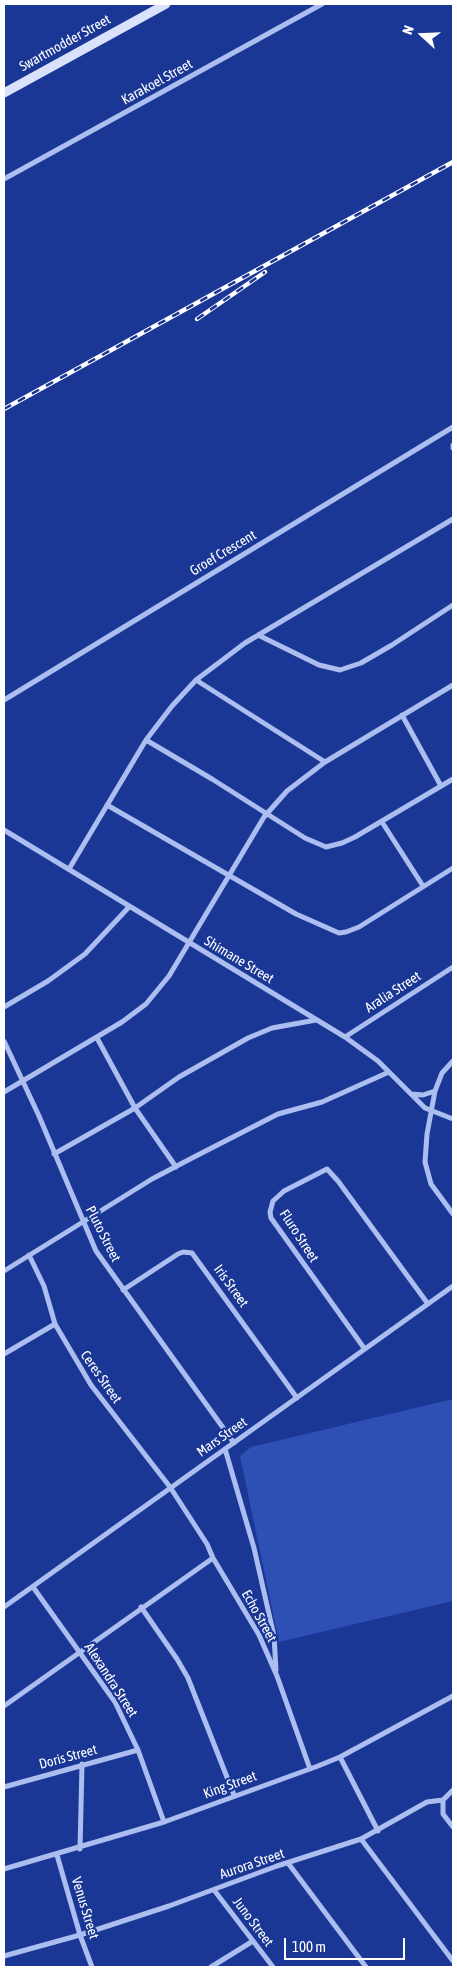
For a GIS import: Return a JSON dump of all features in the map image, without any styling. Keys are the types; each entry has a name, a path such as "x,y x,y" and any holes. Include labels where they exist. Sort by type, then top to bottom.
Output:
{"main road":[{"name":"Swartmodder Street","path":"4,93 166,4"}],"street":[{"name":"Karakoel Street","path":"4,179 322,4"},
{"name":"Groef Crescent","path":"4,700 453,427"},
{"path":"69,869 146,740 172,706 196,680 220,660 258,635 453,519"},
{"path":"258,635 319,665 340,670 361,663 453,605"},
{"path":"196,680 324,762"},
{"path":"4,1092 97,1038 146,1004 157,992 189,943 267,813 286,791 324,762 453,685"},
{"path":"402,715 441,786"},
{"path":"146,740 305,838 326,847 342,843 382,822 453,778"},
{"path":"107,805 296,914 339,933 359,927 453,868"},
{"path":"382,822 423,886"},
{"name":"Shimane Street","path":"4,830 345,1037 366,1051 432,1112 453,1119"},
{"path":"4,1007 48,981 85,954 129,907"},
{"name":"Aralia Street","path":"345,1037 453,968"},
{"path":"54,1154 135,1108 179,1077 248,1038 272,1028 316,1020"},
{"path":"97,1038 135,1108 176,1167"},
{"name":"Pluto Street","path":"4,1041 96,1251 234,1443"},
{"path":"453,1061 442,1073 436,1090 426,1148 427,1173 431,1184 453,1214"},
{"path":"4,1271 152,1179 278,1114 322,1102 389,1072"},
{"path":"411,1094 423,1095 436,1090"},
{"name":"Fluro Street","path":"364,1348 271,1218 270,1212 273,1201 284,1191 326,1169 338,1180 428,1304"},
{"name":"Iris Street","path":"123,1290 178,1254 183,1252 192,1253 297,1398"},
{"name":"Ceres Street","path":"30,1255 44,1286 55,1324 91,1385 170,1487 207,1544 213,1558"},
{"name":"Mars Street","path":"4,1607 453,1286"},
{"path":"4,1354 55,1324"},
{"path":"225,1448 254,1548 274,1636 277,1676"},
{"path":"4,1706 141,1607 213,1558"},
{"name":"Echo Street","path":"213,1558 259,1635 277,1676 310,1769"},
{"name":"Alexandra Street","path":"33,1587 115,1702 138,1750 164,1822"},
{"path":"141,1607 188,1678 234,1795"},
{"name":"King Street","path":"4,1869 80,1849 164,1822 310,1769 340,1757 453,1696"},
{"name":"Doris Street","path":"4,1787 138,1750"},
{"path":"340,1757 378,1831"},
{"path":"80,1849 82,1764"},
{"path":"453,1790 443,1800 443,1814 453,1827"},
{"name":"Aurora Street","path":"4,1956 80,1935 361,1839 427,1802 443,1800"},
{"path":"361,1839 453,1962"},
{"name":"Venus Street","path":"57,1855 80,1935 92,1967"},
{"path":"288,1863 366,1967"},
{"name":"Juno Street","path":"214,1890 274,1967"},
{"path":"211,1967 253,1941"}],"shaded area":[{"path":"453,1399 453,1601 279,1642 240,1456 251,1447"}],"railway":[{"path":"4,409 453,162"},
{"path":"197,319 265,272"}]}
